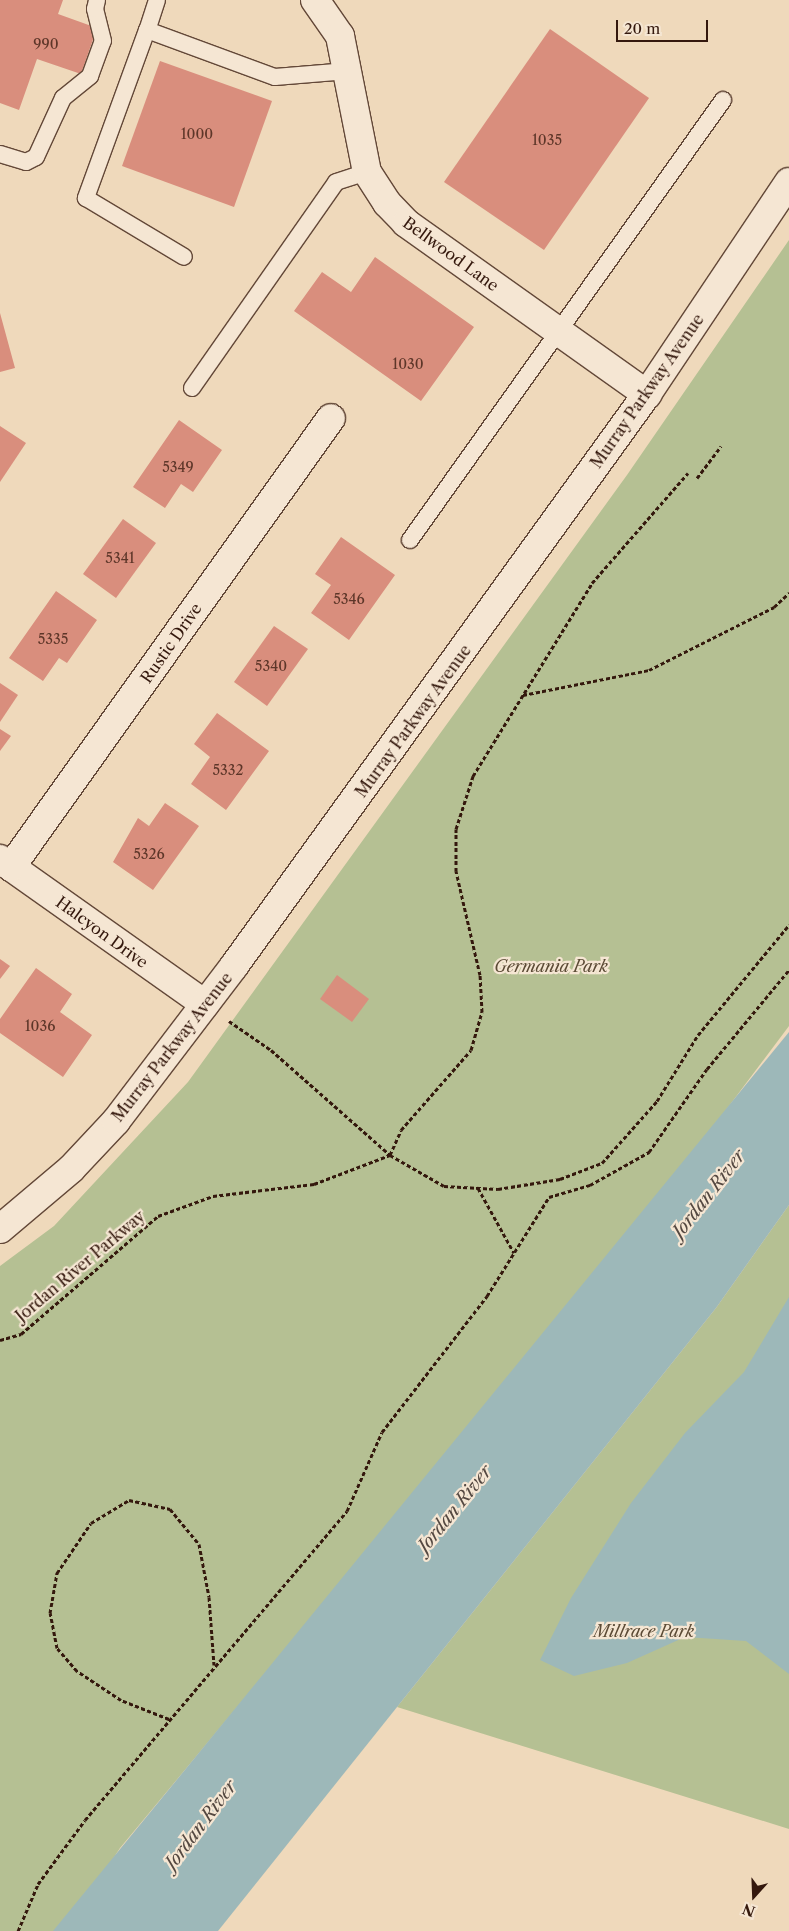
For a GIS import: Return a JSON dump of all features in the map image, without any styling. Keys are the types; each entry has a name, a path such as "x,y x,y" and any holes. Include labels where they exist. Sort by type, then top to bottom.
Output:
{"street":[{"name":"Bellwood Lane","path":"315,0 340,36 367,172 387,203 406,223 647,394"},
{"name":"Murray Parkway Avenue","path":"0,1229 71,1170 116,1121 205,1004 353,805 647,394 789,182"},
{"name":"Rustic Drive","path":"6,863 331,418"},
{"name":"Halcyon Drive","path":"6,863 205,1004"}],"lane":[{"path":"0,154 26,162 36,156 63,98 90,76 103,41 95,9 96,0"},
{"path":"158,0 86,198 184,258"},
{"path":"147,30 276,77 348,71"},
{"path":"410,540 723,100"},
{"path":"192,388 336,182 367,172"}],"path":[{"path":"697,478 721,446"},
{"path":"390,1155 401,1130 471,1050 482,1012 480,975 456,870 456,828 474,776 592,583 688,473"},
{"path":"522,695 649,670 774,607 789,593"},
{"path":"205,1004 271,1050 390,1155 444,1186 498,1189 560,1179 602,1163 657,1101 698,1035 789,925"},
{"path":"18,1931 38,1884 85,1820 347,1511 382,1432 487,1296 549,1197 590,1185 649,1152 707,1069 789,970"},
{"name":"Jordan River Parkway","path":"0,1340 21,1334 158,1216 213,1196 314,1184 390,1155"},
{"path":"478,1188 514,1253"},
{"path":"169,1719 121,1700 77,1671 57,1648 50,1613 57,1572 91,1523 129,1500 170,1509 199,1544 209,1597 214,1666"}],"green space":[{"name":"Germania Park","path":"789,240 789,1026 591,1290 356,1564 120,1848 66,1931 0,1931 0,1266 54,1226 188,1082 627,475"},
{"name":"Millrace Park","path":"789,1205 789,1829 397,1707 716,1308"}],"water":[{"name":"Jordan River","path":"789,1032 789,1205 716,1308 218,1931 53,1931"},
{"path":"789,1297 789,1674 746,1641 685,1637 627,1663 574,1676 540,1660 571,1598 631,1503 685,1433 744,1372"}],"building":[{"path":"0,0 63,0 58,14 97,28 81,74 37,59 19,110 0,103"},
{"path":"550,29 649,98 544,250 444,182"},
{"path":"160,61 272,101 234,207 122,166"},
{"path":"375,257 474,327 421,401 294,311 322,272 351,292"},
{"path":"0,313 15,368 0,372"},
{"path":"179,420 222,450 193,492 181,484 165,508 133,487"},
{"path":"0,426 26,443 0,482"},
{"path":"123,519 156,543 116,598 83,574"},
{"path":"341,537 395,575 349,640 311,613 331,585 315,574"},
{"path":"56,591 97,620 67,663 59,658 43,681 9,658"},
{"path":"274,626 308,649 267,706 234,682"},
{"path":"0,683 18,695 0,722"},
{"path":"217,713 269,751 226,810 191,784 210,757 194,744"},
{"path":"0,729 11,736 0,751"},
{"path":"165,803 199,826 153,890 113,862 138,818 149,826"},
{"path":"0,959 10,966 0,979"},
{"path":"36,968 72,994 60,1012 92,1035 63,1077 0,1033 0,1019"},
{"path":"337,975 369,999 352,1022 320,999"}]}
